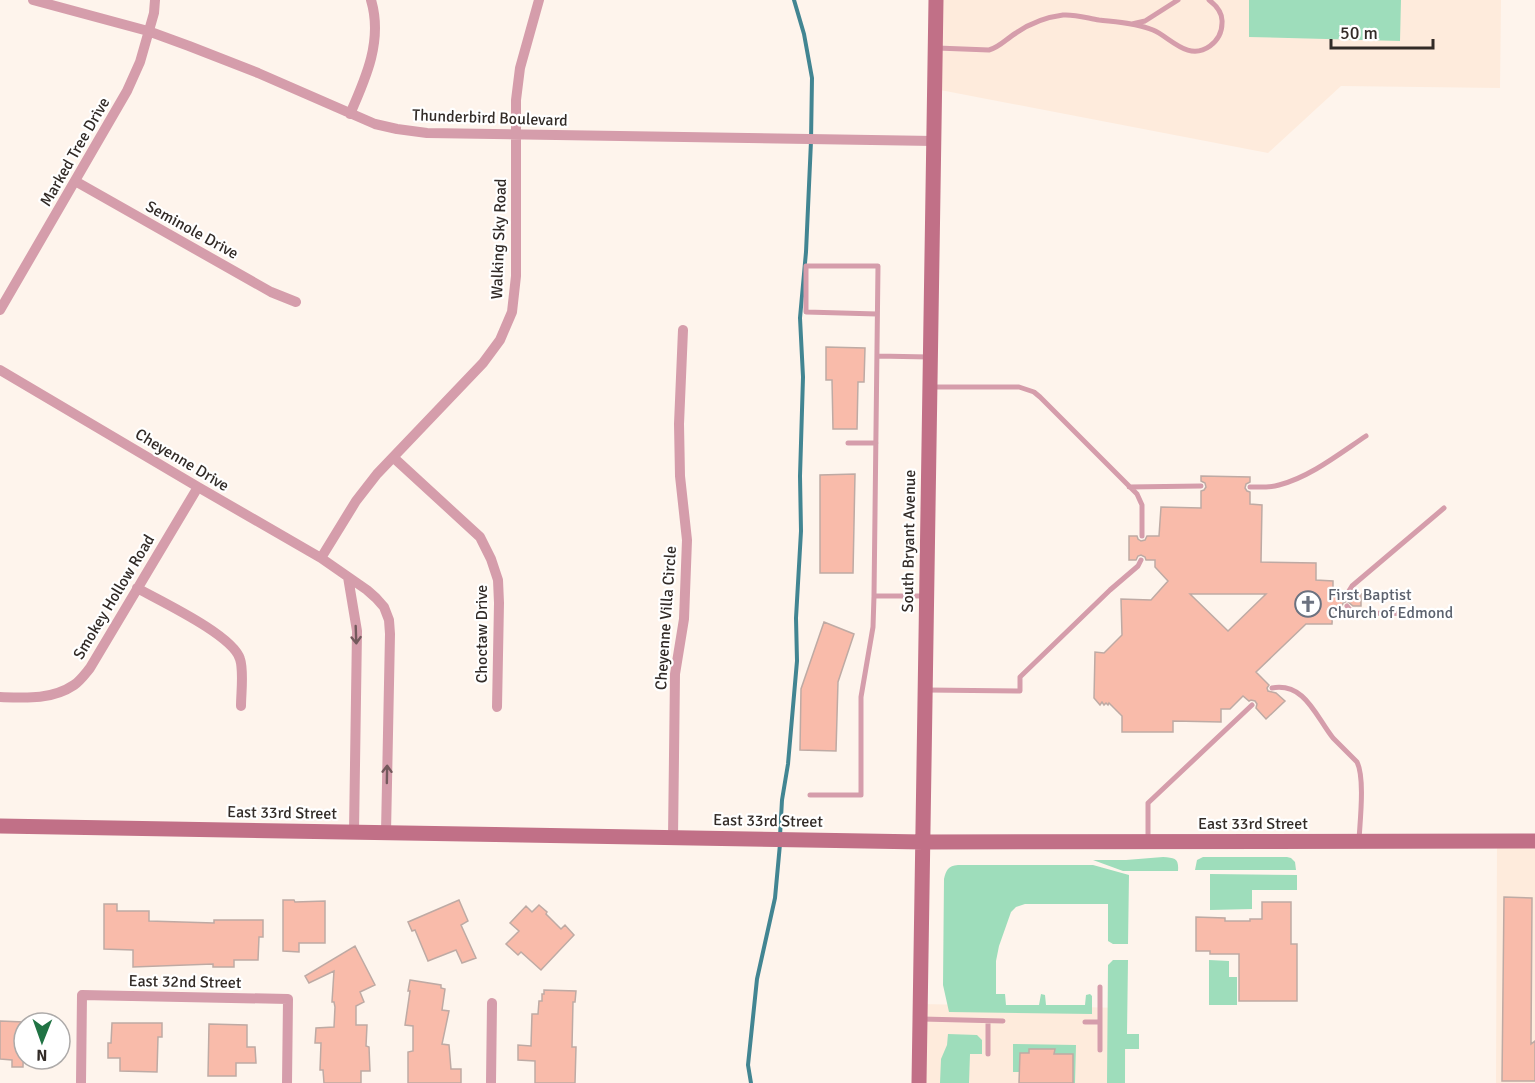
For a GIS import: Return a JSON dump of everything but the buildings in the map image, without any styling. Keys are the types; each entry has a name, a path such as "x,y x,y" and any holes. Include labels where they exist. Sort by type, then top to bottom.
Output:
{"street":[{"name":"Thunderbird Boulevard","path":"33,0 148,31 258,73 375,124 397,129 417,132 516,135 934,141"},
{"name":"Marked Tree Drive","path":"0,310 127,91 140,62 154,13 155,0"},
{"path":"350,114 363,85 375,45 376,27 371,0"},
{"name":"Walking Sky Road","path":"321,558 356,501 377,474 483,363 500,340 512,312 516,276 516,100 520,68 539,0"},
{"name":"South Bryant Avenue","path":"919,1083 936,0"},
{"name":"Seminole Drive","path":"75,181 271,292 296,302"},
{"name":"Cheyenne Villa Circle","path":"673,838 675,674 684,619 687,540 680,476 679,424 683,330"},
{"name":"Cheyenne Drive","path":"0,370 321,558 376,598 384,608 390,634 386,833"},
{"name":"Choctaw Drive","path":"394,458 480,537 491,559 498,580 497,707"},
{"name":"Smokey Hollow Road","path":"0,697 35,698 51,695 74,686 90,668 198,487"},
{"path":"348,578 357,632 354,832"},
{"path":"137,588 214,631 235,649 241,660 241,706"},
{"name":"East 33rd Street","path":"0,826 923,842 1535,842"},
{"name":"East 32nd Street","path":"81,1083 82,995 288,999 287,1083"},
{"path":"491,1083 492,1003"}],"lane":[{"path":"1128,24 1145,21 1178,0"},
{"path":"935,47 989,50 997,48 1014,34 1042,20 1066,15 1152,29 1184,49 1204,50 1217,41 1222,26 1221,12 1209,0"},
{"path":"810,795 861,795 861,697 873,627 874,596 878,266 806,266 806,312 877,314"},
{"path":"877,356 931,357"},
{"path":"930,387 1019,387 1034,392 1137,494 1142,505 1142,536"},
{"path":"1250,487 1278,485 1298,478 1366,436"},
{"path":"848,443 876,443"},
{"path":"1130,487 1201,486"},
{"path":"1347,594 1352,586 1444,508"},
{"path":"925,690 1020,691 1020,677 1138,566 1141,560"},
{"path":"874,596 926,596"},
{"path":"1347,606 1352,612 1360,613 1444,614"},
{"path":"1272,688 1290,687 1304,697 1333,738 1357,762 1361,787 1359,842"},
{"path":"1148,842 1148,803 1252,705"},
{"path":"1100,987 1100,1050"},
{"path":"921,1019 1003,1021"},
{"path":"988,1021 988,1054"},
{"path":"1085,1022 1100,1022"}],"shaded area":[{"path":"936,0 1501,0 1500,88 1341,86 1268,153 935,89"},
{"path":"1535,841 1535,1083 1496,1083 1497,842"},
{"path":"921,1004 1126,1008 1125,1083 919,1083"}],"green space":[{"path":"1249,0 1401,0 1400,41 1249,37"},
{"path":"1163,857 1175,860 1178,863 1178,871 1123,871 1093,860 1126,860"},
{"path":"1203,857 1287,857 1295,862 1296,870 1195,870 1197,860"},
{"path":"958,865 1093,865 1129,875 1128,944 1113,944 1108,941 1108,904 1025,904 1016,907 1011,912 999,946 996,961 996,994 1005,994 1006,1005 1039,1005 1041,994 1045,995 1046,1005 1085,1005 1086,995 1090,994 1092,1014 949,1012 943,985 944,879 948,869"},
{"path":"1210,874 1297,875 1297,890 1252,890 1252,909 1210,910"},
{"path":"1113,960 1128,960 1127,1034 1139,1034 1139,1049 1125,1049 1125,1083 1107,1083 1108,965"},
{"path":"1209,960 1229,961 1229,977 1237,977 1237,1005 1209,1005"},
{"path":"948,1034 977,1035 982,1040 982,1054 970,1054 969,1083 940,1083 941,1059 947,1045"},
{"path":"1013,1044 1076,1045 1075,1083 1073,1083 1073,1054 1054,1054 1054,1049 1029,1049 1029,1053 1021,1053 1019,1072 1013,1072"}],"waterway":[{"path":"780,836 797,661 796,618 801,531 803,377 800,318 806,252 811,141 812,78 804,34 794,0"},
{"path":"751,1083 748,1065 757,979 775,898 780,844"}],"place":[{"name":"First Baptist Church of Edmond","path":"1308,604"}]}
